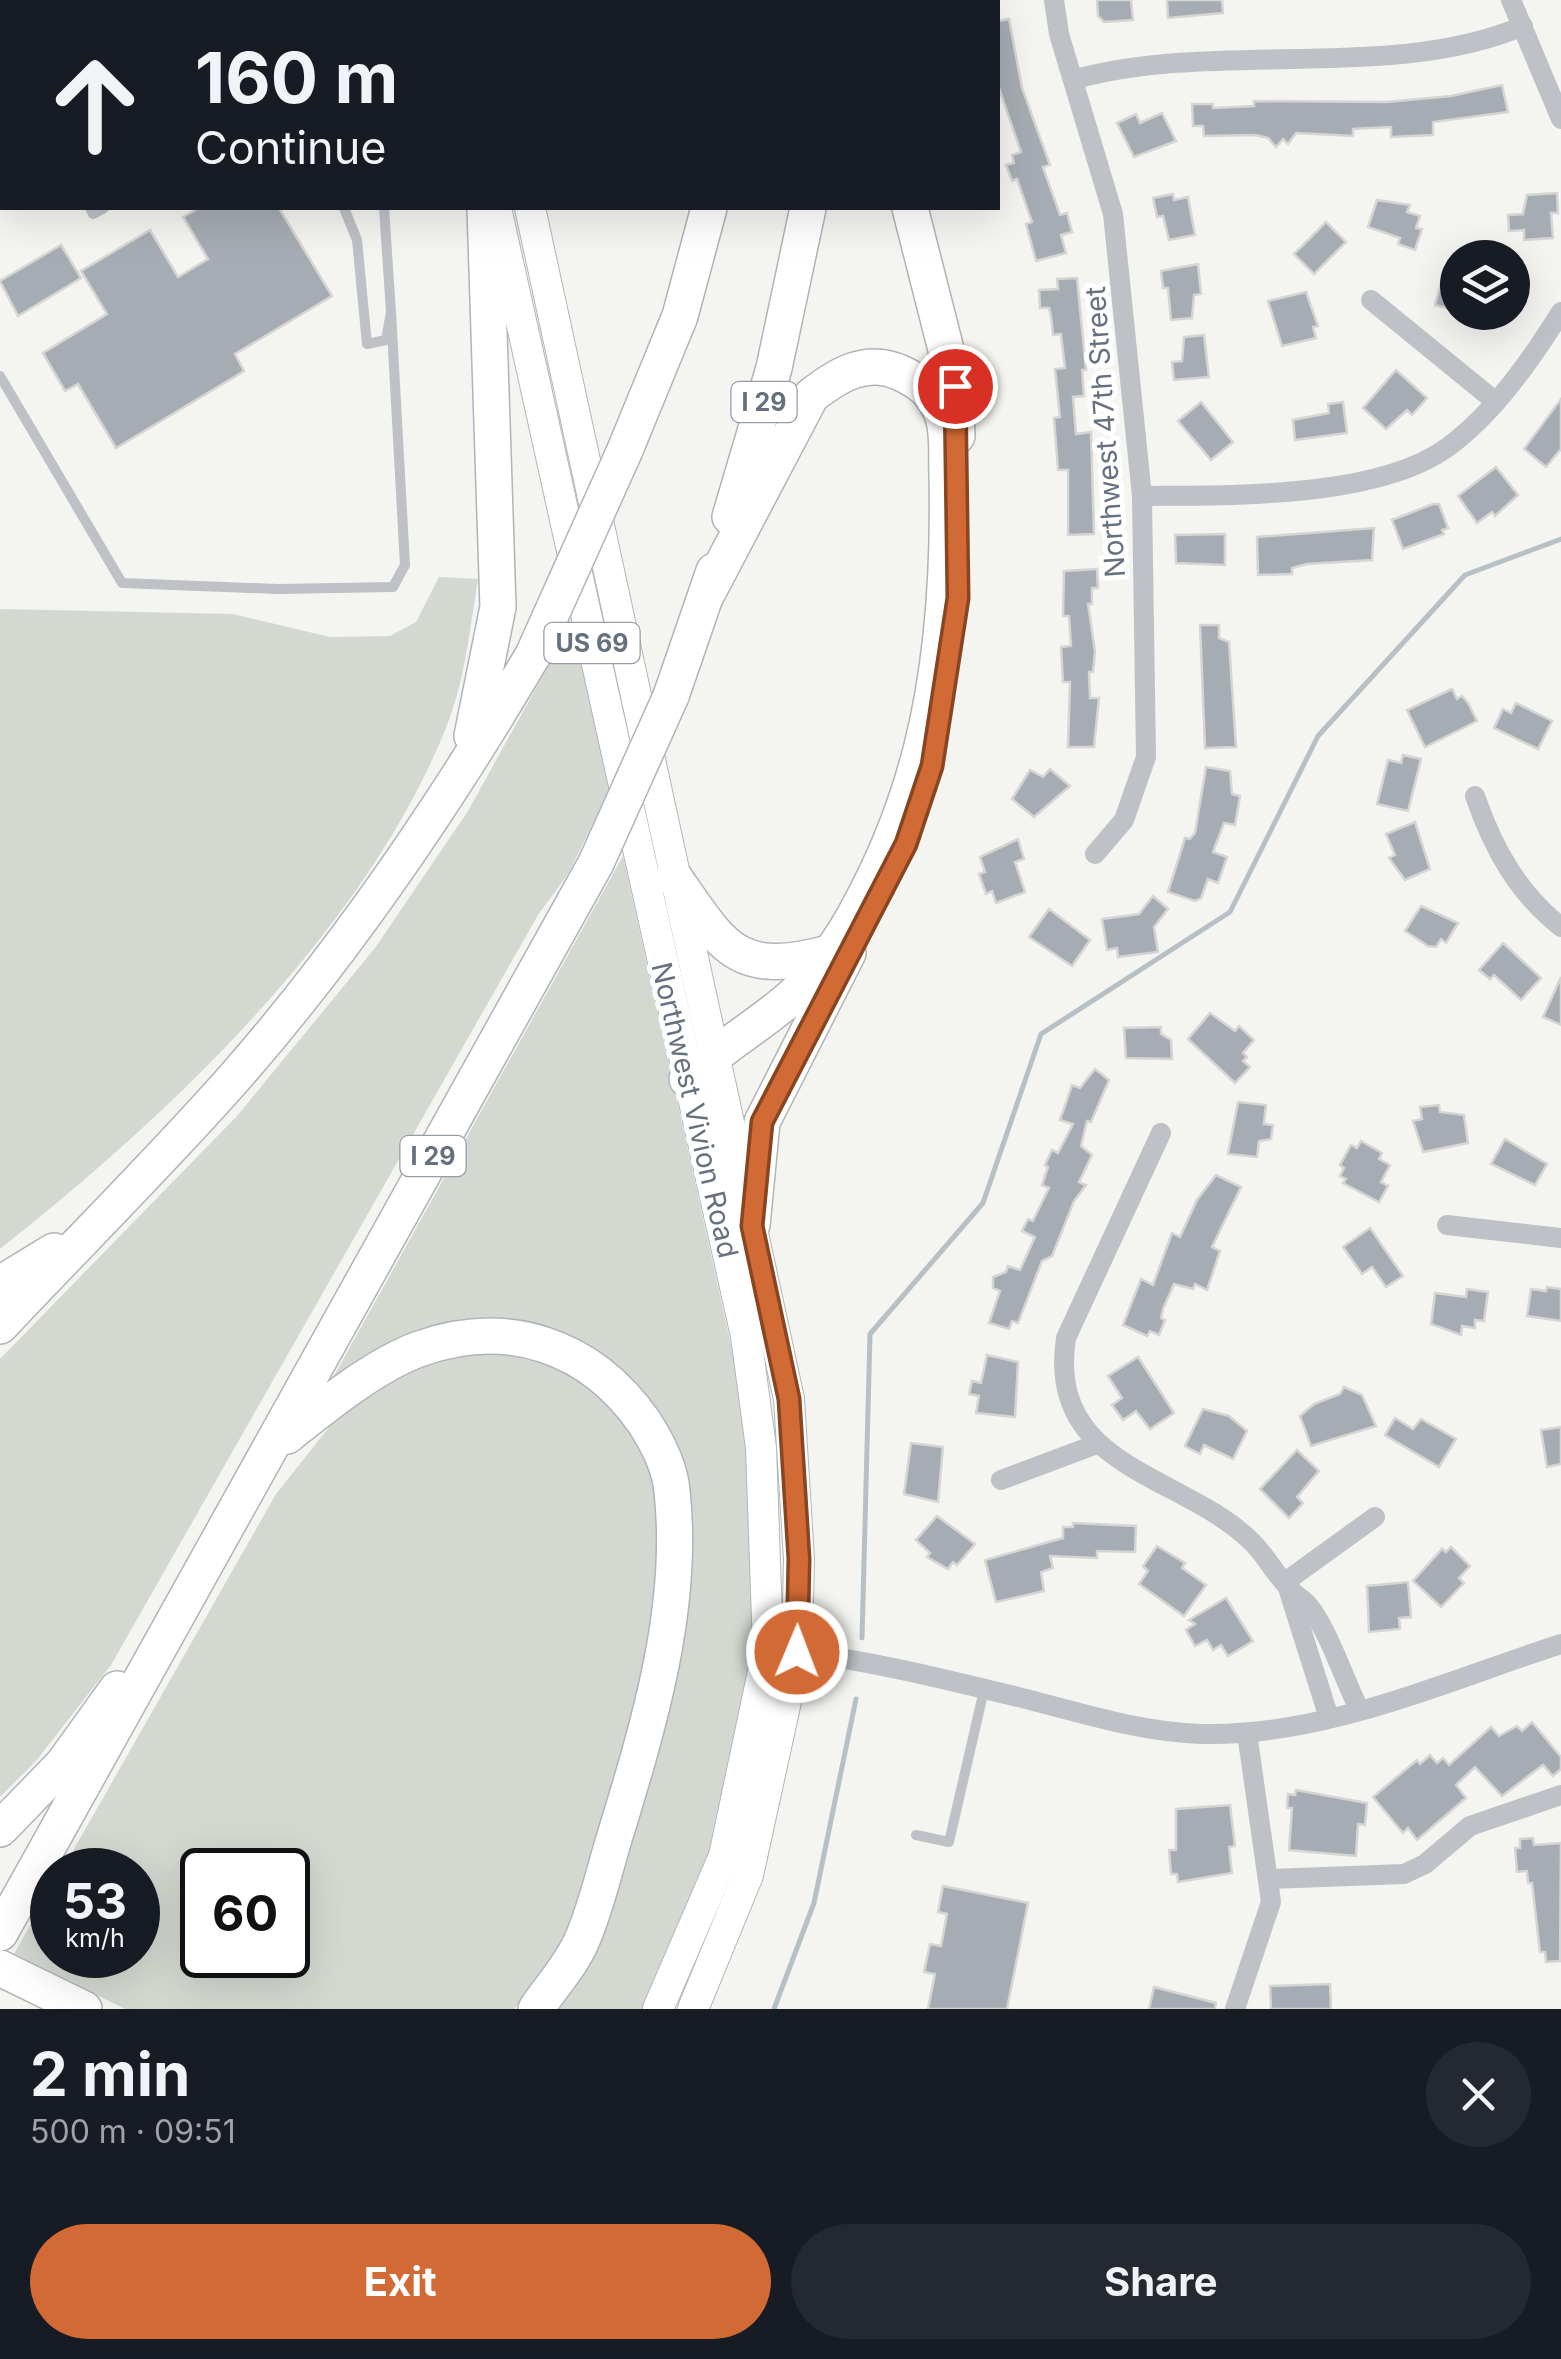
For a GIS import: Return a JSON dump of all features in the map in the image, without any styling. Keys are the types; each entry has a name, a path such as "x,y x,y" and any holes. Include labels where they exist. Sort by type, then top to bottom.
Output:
{"highway":[{"path":"460,780 480,706 498,606 486,210"},
{"path":"0,1326 236,1076 371,905 460,780 534,655 625,450 680,316 708,210"},
{"name":"I 29","path":"0,1933 596,862 671,696 708,592 774,368 808,210"},
{"path":"752,1226 762,1122 906,844 932,766 958,598 955,386 911,210"},
{"path":"688,1079 714,1053 795,994 857,911 896,829 922,745 939,650 948,536 946,434 942,414 924,383 893,369 868,366 839,374 812,396 708,592"},
{"path":"674,877 721,945 753,959 786,965 829,953"},
{"path":"0,1284 94,1226"},
{"path":"270,1450 329,1402 418,1349 482,1336 534,1340 581,1358 622,1390 656,1440 672,1486 677,1553 651,1719 582,1942 536,2009"},
{"path":"0,1830 62,1764 198,1580"},
{"path":"0,1968 84,2009"}],"main road":[{"name":"Northwest Vivion Road","path":"496,210 746,1336 782,1650 724,1856 658,2009"},
{"name":"Northwest Vivion Road","path":"530,210 789,1399 799,1559 748,1875 693,2009"}],"street":[{"name":"Northwest 47th Street","path":"1054,0 1059,34 1076,79 1115,228 1142,496 1146,757 1134,800 1096,854"},
{"path":"1511,0 1561,120"},
{"path":"1076,79 1172,60 1405,53 1486,40 1522,26"},
{"path":"1371,300 1496,402"},
{"path":"1142,496 1366,482 1448,447 1496,402 1561,312"},
{"path":"1475,796 1488,833 1514,879 1561,927"},
{"path":"1161,1133 1066,1338 1062,1364 1072,1402 1097,1444 1126,1466 1218,1512 1255,1545 1286,1585 1309,1606 1359,1708"},
{"path":"1448,1225 1561,1238"},
{"path":"1001,1480 1097,1444"},
{"path":"1286,1585 1375,1518"},
{"path":"1286,1585 1329,1718"},
{"path":"782,1650 868,1660 1157,1730 1247,1732 1329,1718 1561,1644"},
{"path":"1235,2009 1271,1902 1247,1732"},
{"path":"1268,1880 1404,1874 1425,1864 1470,1826 1561,1795"}],"lane":[{"path":"345,210 358,240 368,344 386,340 391,312"},
{"path":"0,376 122,583 278,590 393,587 405,566 384,210"},
{"path":"916,1835 949,1842 984,1689"}],"shaded area":[{"path":"439,577 478,579 458,692 446,728 410,803 366,876 314,947 194,1079 130,1140 0,1249 0,609 233,614 330,637 390,636 416,622"},
{"path":"572,623 610,789 568,874 538,915 111,1665 36,1761 0,1797 0,1359 237,1116 375,948 468,811"},
{"path":"623,856 744,1404 754,1547 752,1633 738,1736 715,1834 688,1910 643,2009 557,2009 631,1838 658,1750 676,1632 675,1459 547,1333 342,1380 334,1376"},
{"path":"507,1348 558,1368 602,1394 629,1421 650,1460 660,1508 656,1620 632,1734 587,1887 566,1933 515,2009 125,2009 62,1978 160,1978 160,1848 75,1848 276,1494 338,1416 424,1360"},
{"path":"30,1925 30,1962 14,1954"}],"building":[{"path":"1097,0 1131,0 1133,20 1104,22 1098,16"},
{"path":"1167,0 1222,0 1223,13 1168,18"},
{"path":"1009,19 1022,88 1050,165 1043,167 1060,215 1067,213 1072,232 1061,235 1066,253 1036,261 1026,224 1032,222 1017,179 1012,181 1006,165 1014,163 1012,155 1021,152 1000,91 1000,21"},
{"path":"1502,85 1508,112 1433,122 1433,135 1391,137 1391,127 1353,129 1353,136 1296,133 1288,144 1283,139 1276,147 1268,138 1255,135 1204,136 1203,126 1193,126 1192,104 1213,104 1213,108 1254,106 1254,101 1386,102 1451,96"},
{"path":"1162,113 1176,141 1134,157 1117,123 1136,114 1140,123"},
{"path":"1557,193 1558,213 1551,213 1553,238 1524,240 1524,230 1509,231 1508,215 1523,214 1527,195"},
{"path":"1173,194 1174,200 1188,197 1195,235 1169,240 1163,216 1157,217 1153,198"},
{"path":"1377,200 1410,205 1407,212 1420,216 1416,228 1422,229 1415,250 1398,244 1400,238 1368,227"},
{"path":"195,210 280,210 332,296 235,354 244,371 116,448 78,384 65,391 43,353 107,314 81,271 150,230 178,277 208,259 183,217"},
{"path":"1326,222 1346,242 1314,274 1294,254"},
{"path":"61,245 81,278 18,316 0,281"},
{"path":"1198,264 1201,294 1194,295 1192,318 1171,320 1168,288 1163,288 1161,271"},
{"path":"1077,278 1086,370 1082,370 1084,396 1073,397 1076,434 1091,432 1094,534 1068,535 1068,470 1058,470 1054,418 1060,417 1055,369 1065,368 1061,334 1053,335 1049,308 1040,308 1039,290 1058,289 1057,279"},
{"path":"1306,292 1318,326 1313,327 1316,338 1282,346 1268,301"},
{"path":"1204,335 1209,377 1174,380 1172,362 1182,361 1184,337"},
{"path":"1396,370 1427,398 1412,415 1407,410 1386,429 1363,408"},
{"path":"1561,399 1561,449 1546,467 1524,449"},
{"path":"1201,402 1233,442 1211,460 1178,421"},
{"path":"1343,402 1347,433 1295,440 1293,420 1329,413 1328,404"},
{"path":"1496,467 1518,495 1495,516 1492,512 1477,523 1458,496"},
{"path":"1439,504 1448,528 1442,530 1444,534 1403,549 1392,520"},
{"path":"1374,528 1372,560 1307,564 1292,568 1292,574 1258,575 1257,537"},
{"path":"1225,534 1225,565 1176,563 1175,535"},
{"path":"1097,569 1098,588 1092,588 1092,604 1088,604 1095,651 1093,672 1089,672 1090,698 1099,698 1094,747 1068,747 1070,682 1063,682 1061,647 1071,646 1069,616 1063,616 1064,571"},
{"path":"1200,625 1219,625 1219,638 1229,642 1236,747 1205,748"},
{"path":"1452,689 1457,699 1462,696 1468,703 1477,721 1425,747 1407,710"},
{"path":"1516,703 1552,721 1538,749 1494,728 1503,709 1511,713"},
{"path":"1403,755 1421,759 1408,811 1377,804 1388,760 1401,763"},
{"path":"1206,767 1230,771 1232,794 1240,796 1235,825 1224,823 1213,852 1227,857 1218,883 1208,879 1201,898 1195,901 1168,892 1185,838 1190,839 1195,833"},
{"path":"1050,769 1070,786 1034,817 1012,799 1030,770 1043,777"},
{"path":"1415,822 1430,869 1405,880 1389,858 1395,855 1386,834"},
{"path":"1018,839 1024,859 1015,862 1025,892 996,903 992,891 986,894 979,874 985,872 980,857"},
{"path":"1153,896 1168,909 1154,927 1158,952 1118,957 1117,948 1107,950 1102,919 1139,914"},
{"path":"1421,906 1458,923 1446,943 1441,939 1436,947 1428,946 1405,931"},
{"path":"1049,909 1090,940 1072,966 1029,937"},
{"path":"1503,943 1541,978 1521,1000 1494,975 1490,979 1479,970"},
{"path":"1561,977 1561,1025 1543,1017"},
{"path":"1210,1013 1235,1031 1239,1026 1254,1040 1243,1053 1247,1057 1243,1061 1250,1067 1235,1083 1188,1039"},
{"path":"1161,1027 1161,1034 1171,1040 1172,1059 1126,1058 1124,1028"},
{"path":"1095,1069 1109,1080 1091,1122 1087,1121 1081,1146 1092,1155 1079,1182 1086,1185 1074,1201 1052,1256 1042,1261 1018,1323 1012,1321 1009,1329 989,1323 1000,1291 993,1288 993,1277 1006,1272 1008,1266 1020,1270 1035,1237 1022,1231 1028,1219 1033,1221 1049,1188 1042,1185 1052,1150 1058,1153 1073,1124 1060,1120 1072,1085 1080,1088"},
{"path":"1238,1102 1266,1105 1264,1124 1273,1125 1271,1139 1259,1141 1257,1157 1228,1154"},
{"path":"1439,1105 1440,1112 1464,1115 1468,1143 1423,1152 1413,1121 1422,1119 1420,1107"},
{"path":"1505,1139 1547,1164 1535,1185 1491,1164"},
{"path":"1361,1141 1382,1153 1379,1159 1390,1165 1381,1182 1388,1186 1379,1202 1343,1183 1346,1179 1340,1176 1344,1168 1340,1165 1351,1145 1357,1148"},
{"path":"1216,1175 1241,1187 1212,1247 1220,1251 1207,1290 1195,1284 1193,1289 1174,1284 1163,1309 1161,1318 1165,1320 1159,1335 1150,1331 1147,1336 1123,1325 1141,1279 1153,1285 1172,1233 1180,1237 1197,1200"},
{"path":"1370,1228 1403,1276 1386,1287 1372,1267 1362,1274 1343,1247"},
{"path":"1547,1287 1561,1289 1561,1321 1527,1316 1531,1289 1546,1291"},
{"path":"1467,1289 1488,1292 1484,1321 1475,1320 1475,1328 1462,1326 1461,1335 1431,1324 1435,1293 1466,1297"},
{"path":"987,1355 1018,1362 1015,1417 976,1413 979,1396 969,1394 972,1381 981,1383"},
{"path":"1138,1357 1174,1413 1150,1429 1136,1411 1123,1420 1112,1405 1122,1398 1108,1376"},
{"path":"1344,1387 1362,1395 1376,1426 1311,1446 1300,1416 1314,1404 1340,1394"},
{"path":"1203,1409 1229,1416 1247,1431 1233,1459 1204,1445 1200,1454 1185,1446"},
{"path":"1395,1418 1413,1429 1421,1419 1456,1439 1439,1467 1385,1435"},
{"path":"1561,1427 1561,1464 1547,1467 1541,1430"},
{"path":"911,1443 943,1447 938,1502 904,1494"},
{"path":"1297,1450 1319,1471 1297,1497 1303,1503 1289,1518 1260,1489"},
{"path":"937,1516 975,1544 957,1565 953,1562 948,1569 927,1557 930,1553 916,1540"},
{"path":"1073,1523 1136,1526 1135,1552 1097,1551 1097,1558 1050,1556 1053,1568 1041,1572 1044,1591 996,1602 985,1560 1063,1538 1063,1527 1073,1527"},
{"path":"1157,1546 1185,1563 1182,1568 1206,1585 1184,1616 1139,1584 1148,1571 1143,1566"},
{"path":"1451,1547 1470,1566 1459,1578 1464,1583 1441,1607 1413,1581 1442,1549 1446,1552"},
{"path":"1408,1582 1411,1617 1399,1618 1400,1629 1369,1632 1367,1586"},
{"path":"1226,1598 1253,1641 1228,1656 1221,1645 1213,1650 1207,1640 1195,1646 1186,1630 1195,1624 1189,1620"},
{"path":"1532,1722 1561,1757 1561,1769 1553,1776 1543,1765 1502,1796 1475,1767 1456,1785 1466,1798 1417,1840 1408,1828 1403,1833 1373,1797 1417,1760 1420,1764 1430,1755 1437,1763 1443,1758 1449,1765 1491,1727 1499,1736 1517,1726 1522,1731"},
{"path":"1296,1790 1367,1803 1365,1825 1358,1824 1356,1856 1289,1850 1292,1808 1287,1808 1288,1794 1295,1795"},
{"path":"1230,1805 1235,1846 1229,1847 1232,1873 1178,1882 1177,1874 1171,1874 1169,1850 1176,1850 1176,1809"},
{"path":"1533,1838 1534,1845 1561,1843 1560,1961 1546,1962 1545,1952 1540,1952 1532,1883 1528,1883 1527,1871 1517,1872 1515,1848 1520,1848 1520,1839"},
{"path":"943,1886 1028,1903 1007,2009 928,2009 935,1974 924,1972 930,1944 941,1946 947,1914 938,1912"},
{"path":"1330,1984 1331,2009 1271,2009 1270,1986"},
{"path":"1154,1987 1216,2003 1215,2009 1149,2009"}],"waterway":[{"path":"862,1638 870,1334 983,1203 1041,1034 1230,912 1318,736 1465,575 1561,539"},
{"path":"774,2009 814,1903 856,1699"}],"route":[{"path":"797,1652 799,1559 789,1399 752,1226 762,1122 906,844 932,766 958,598 955,386"}]}
